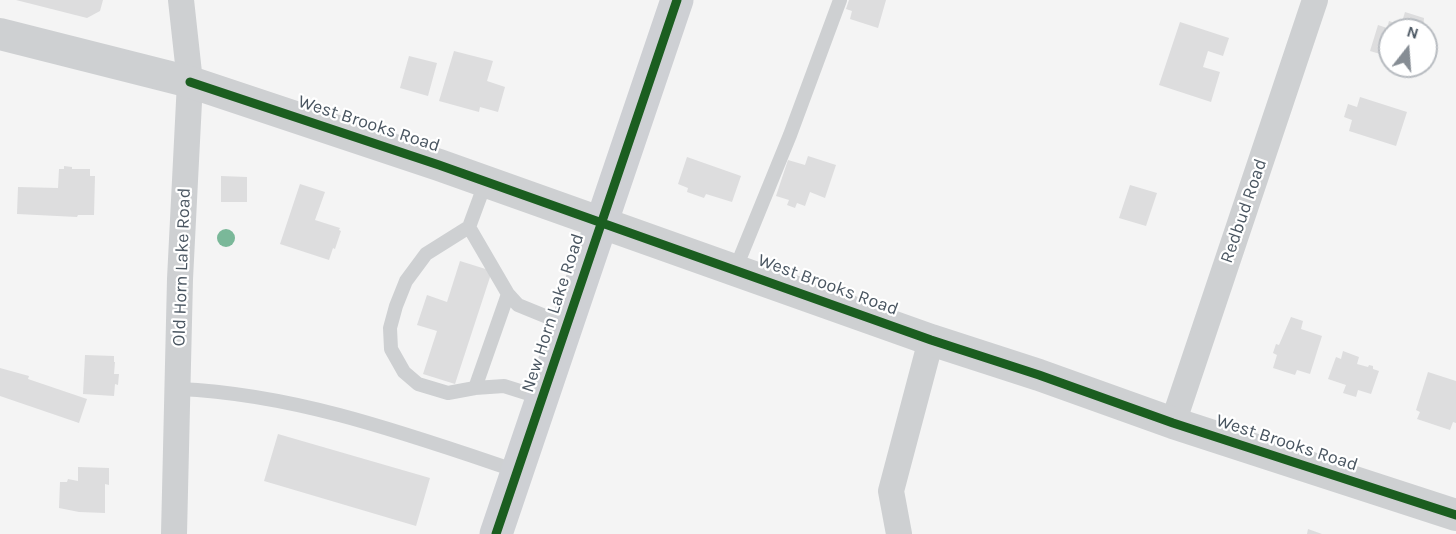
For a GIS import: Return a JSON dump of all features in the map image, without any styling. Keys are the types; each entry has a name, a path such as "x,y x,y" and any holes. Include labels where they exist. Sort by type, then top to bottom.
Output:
{"main road":[{"name":"New Horn Lake Road","path":"496,534 677,0"}],"street":[{"name":"Old Horn Lake Road","path":"174,534 180,279 190,82 181,0"},
{"name":"Redbud Road","path":"1173,423 1315,0"},
{"name":"West Brooks Road","path":"0,34 190,82 486,181 931,340 1039,375 1173,423 1456,515"},
{"path":"899,534 891,491 931,340"}],"lane":[{"path":"735,270 790,135 840,0"},
{"path":"486,181 469,227 426,254 406,281 390,328 391,349 404,372 418,384 448,393 504,386 542,398"},
{"path":"469,227 508,294 518,305 567,325"},
{"path":"475,388 508,294"},
{"path":"178,388 208,390 289,403 399,432 517,471"}],"building":[{"path":"16,0 103,0 100,11 87,18"},
{"path":"849,0 886,0 878,28 850,19 852,11 846,9"},
{"path":"1405,12 1424,18 1403,18"},
{"path":"1180,22 1229,38 1223,56 1208,51 1203,67 1220,72 1211,102 1159,85"},
{"path":"1378,25 1378,53 1370,51"},
{"path":"454,51 493,61 487,81 505,87 498,112 480,107 479,112 439,101"},
{"path":"409,56 437,63 428,96 400,88"},
{"path":"1360,97 1407,112 1396,146 1349,131 1352,120 1344,117 1348,104 1357,107"},
{"path":"808,156 836,165 825,198 810,192 805,206 797,203 795,208 787,205 789,200 776,196 788,160 805,165"},
{"path":"687,157 741,176 732,202 706,194 704,198 687,192 688,188 678,184"},
{"path":"64,166 72,167 72,169 90,169 90,176 95,176 94,215 78,215 77,217 17,214 18,187 58,188 59,169 64,169"},
{"path":"221,176 247,177 247,202 221,202"},
{"path":"300,184 325,192 315,220 340,228 335,249 333,248 329,260 280,244"},
{"path":"1130,185 1157,193 1146,226 1119,218"},
{"path":"460,261 492,271 455,384 423,374 437,331 417,325 427,295 447,302"},
{"path":"1291,317 1303,321 1301,329 1322,336 1310,374 1297,370 1295,375 1273,368 1277,355 1273,353 1276,344 1279,345"},
{"path":"1343,351 1359,357 1357,364 1373,366 1373,369 1379,371 1371,394 1358,390 1356,397 1343,393 1346,385 1328,379 1336,357 1341,359"},
{"path":"85,355 114,356 114,374 119,374 114,396 83,394"},
{"path":"0,368 29,376 28,379 87,399 79,423 0,396"},
{"path":"1428,372 1456,381 1456,423 1453,422 1450,430 1417,419 1420,412 1416,410"},
{"path":"278,434 430,478 416,526 264,481"},
{"path":"78,467 109,468 109,485 105,484 105,513 79,512 59,508 60,482 67,482 68,479 78,481"},
{"path":"1308,529 1322,534 1307,534"}],"cycle path":[{"path":"496,534 677,0"},
{"path":"190,82 439,165 931,340 1039,375 1173,423 1456,515"}]}
